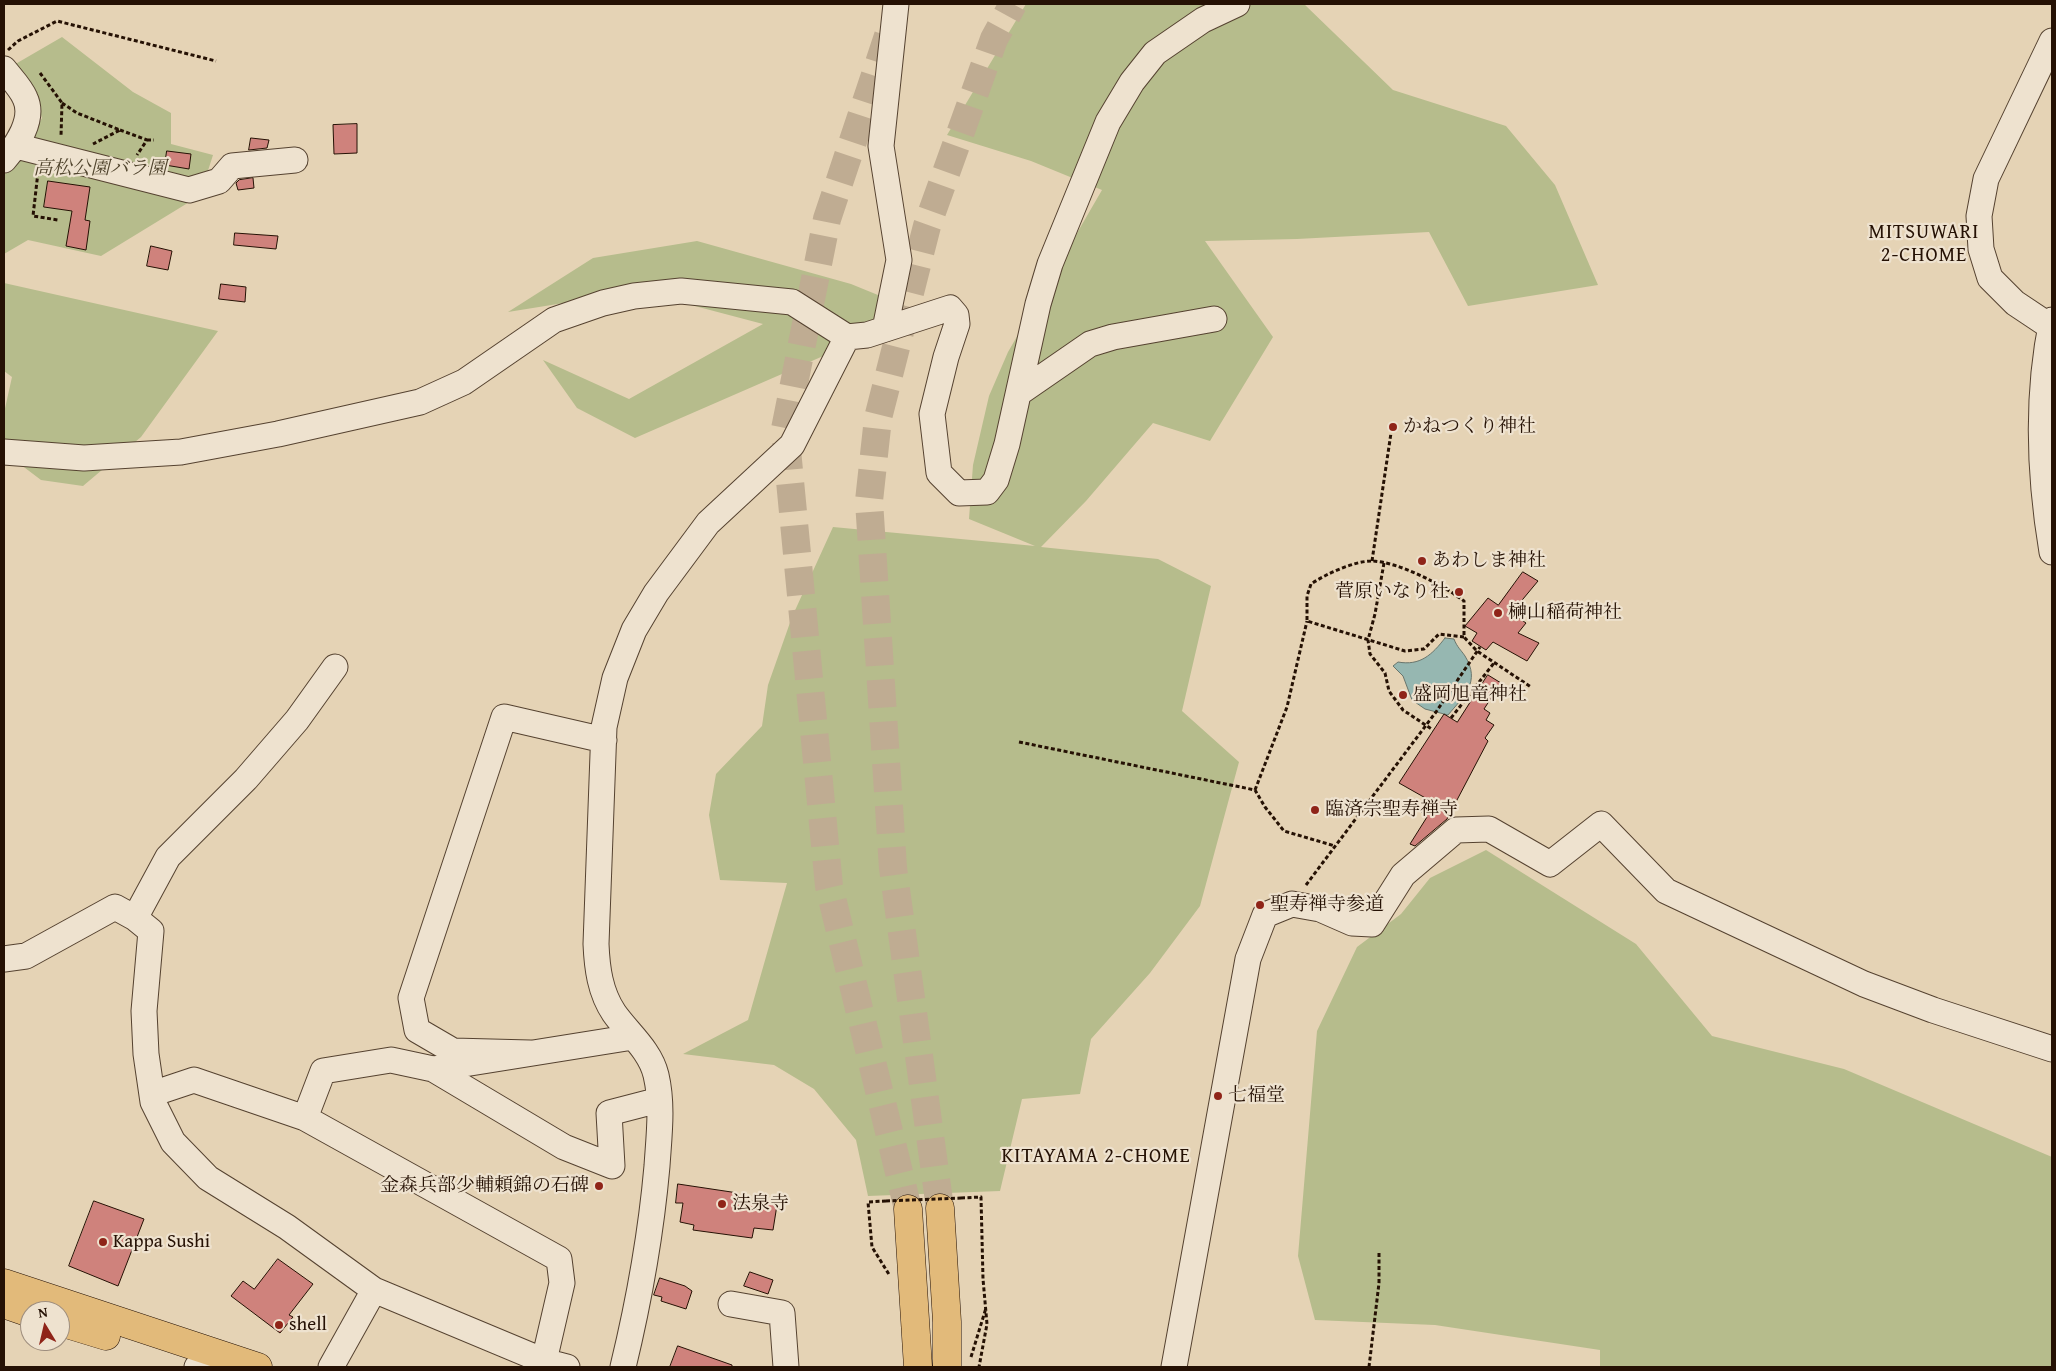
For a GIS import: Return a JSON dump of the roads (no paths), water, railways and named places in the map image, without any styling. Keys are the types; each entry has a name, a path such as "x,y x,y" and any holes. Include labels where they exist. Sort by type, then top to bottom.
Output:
{"highway":[{"path":"950,1203 947,1322 959,1363"},
{"path":"897,1205 918,1367"},
{"path":"4,1283 258,1367"},
{"path":"4,1304 20,1309"},
{"path":"70,1325 199,1367"}],"street":[{"path":"885,329 899,260 881,146 896,4"},
{"path":"4,452 84,458 181,452 278,434 420,402 464,382 554,320 603,303 634,296 681,291 792,302 847,337 867,335 944,308 950,308 956,314 957,324 946,357 932,414 939,473 959,493 987,492 996,480 1019,393 1038,304 1050,264 1108,122 1132,82 1155,53 1203,20 1237,4"},
{"path":"2052,41 1986,179 1979,216 1981,249 1990,278 2015,303 2052,323 2042,396 2040,455 2045,512 2052,552"},
{"path":"4,69 24,96 28,105 27,120 10,153 50,154 189,190 219,181 232,166 295,160"},
{"path":"1019,393 1090,344 1112,337 1214,319"},
{"path":"623,1367 639,1301 653,1206 661,1116 656,1074 648,1055 613,1011 597,972 596,944 604,740 615,678 634,630 656,593 708,524 792,446 847,337"},
{"path":"135,918 168,857 246,779 297,720 335,667"},
{"path":"530,1053 453,1051 416,1030 411,998 504,717 604,740"},
{"path":"1174,1367 1248,959 1265,915 1292,904 1320,909 1352,923 1372,924 1403,875 1456,830 1489,829 1550,864 1601,824 1666,891 1864,984 1933,1010 2052,1049"},
{"path":"4,959 26,956 115,907 135,918 151,931 144,1011 146,1054 153,1102 173,1142 208,1178 287,1227 374,1290 556,1364 562,1283 559,1259 306,1118 194,1080 152,1094"},
{"path":"433,1069 633,1037"},
{"path":"306,1118 323,1071 392,1060 433,1069 564,1147 612,1166 609,1113 659,1100"},
{"path":"331,1367 374,1290"},
{"path":"731,1304 782,1313 786,1367"}],"water":[{"path":"1445,638 1454,639 1470,665 1471,674 1471,681 1465,695 1448,715 1425,709 1412,700 1403,676 1393,666 1398,662 1413,662 1425,658"}],"tunnel":[{"path":"940,1208 893,868 869,501 878,418 927,226 994,39 1013,4"},
{"path":"888,36 827,219 785,429 829,886 908,1209"}],"place":[{"name":"かねつくり神社","path":"1393,427"},
{"name":"あわしま神社","path":"1422,561"},
{"name":"菅原いなり社","path":"1459,592"},
{"name":"榊山稲荷神社","path":"1498,613"},
{"name":"盛岡旭竜神社","path":"1403,695"},
{"name":"臨済宗聖寿禅寺","path":"1315,810"},
{"name":"聖寿禅寺参道","path":"1260,905"},
{"name":"七福堂","path":"1218,1096"},
{"name":"金森兵部少輔頼錦の石碑","path":"599,1186"},
{"name":"法泉寺","path":"722,1204"},
{"name":"Kappa Sushi","path":"103,1242"},
{"name":"shell","path":"279,1325"}],"district":[{"name":"MITSUWARI 2-CHOME","path":"1924,244"},
{"name":"KITAYAMA 2-CHOME","path":"1096,1157"}],"park label":[{"name":"高松公園バラ園","path":"100,169"}]}
